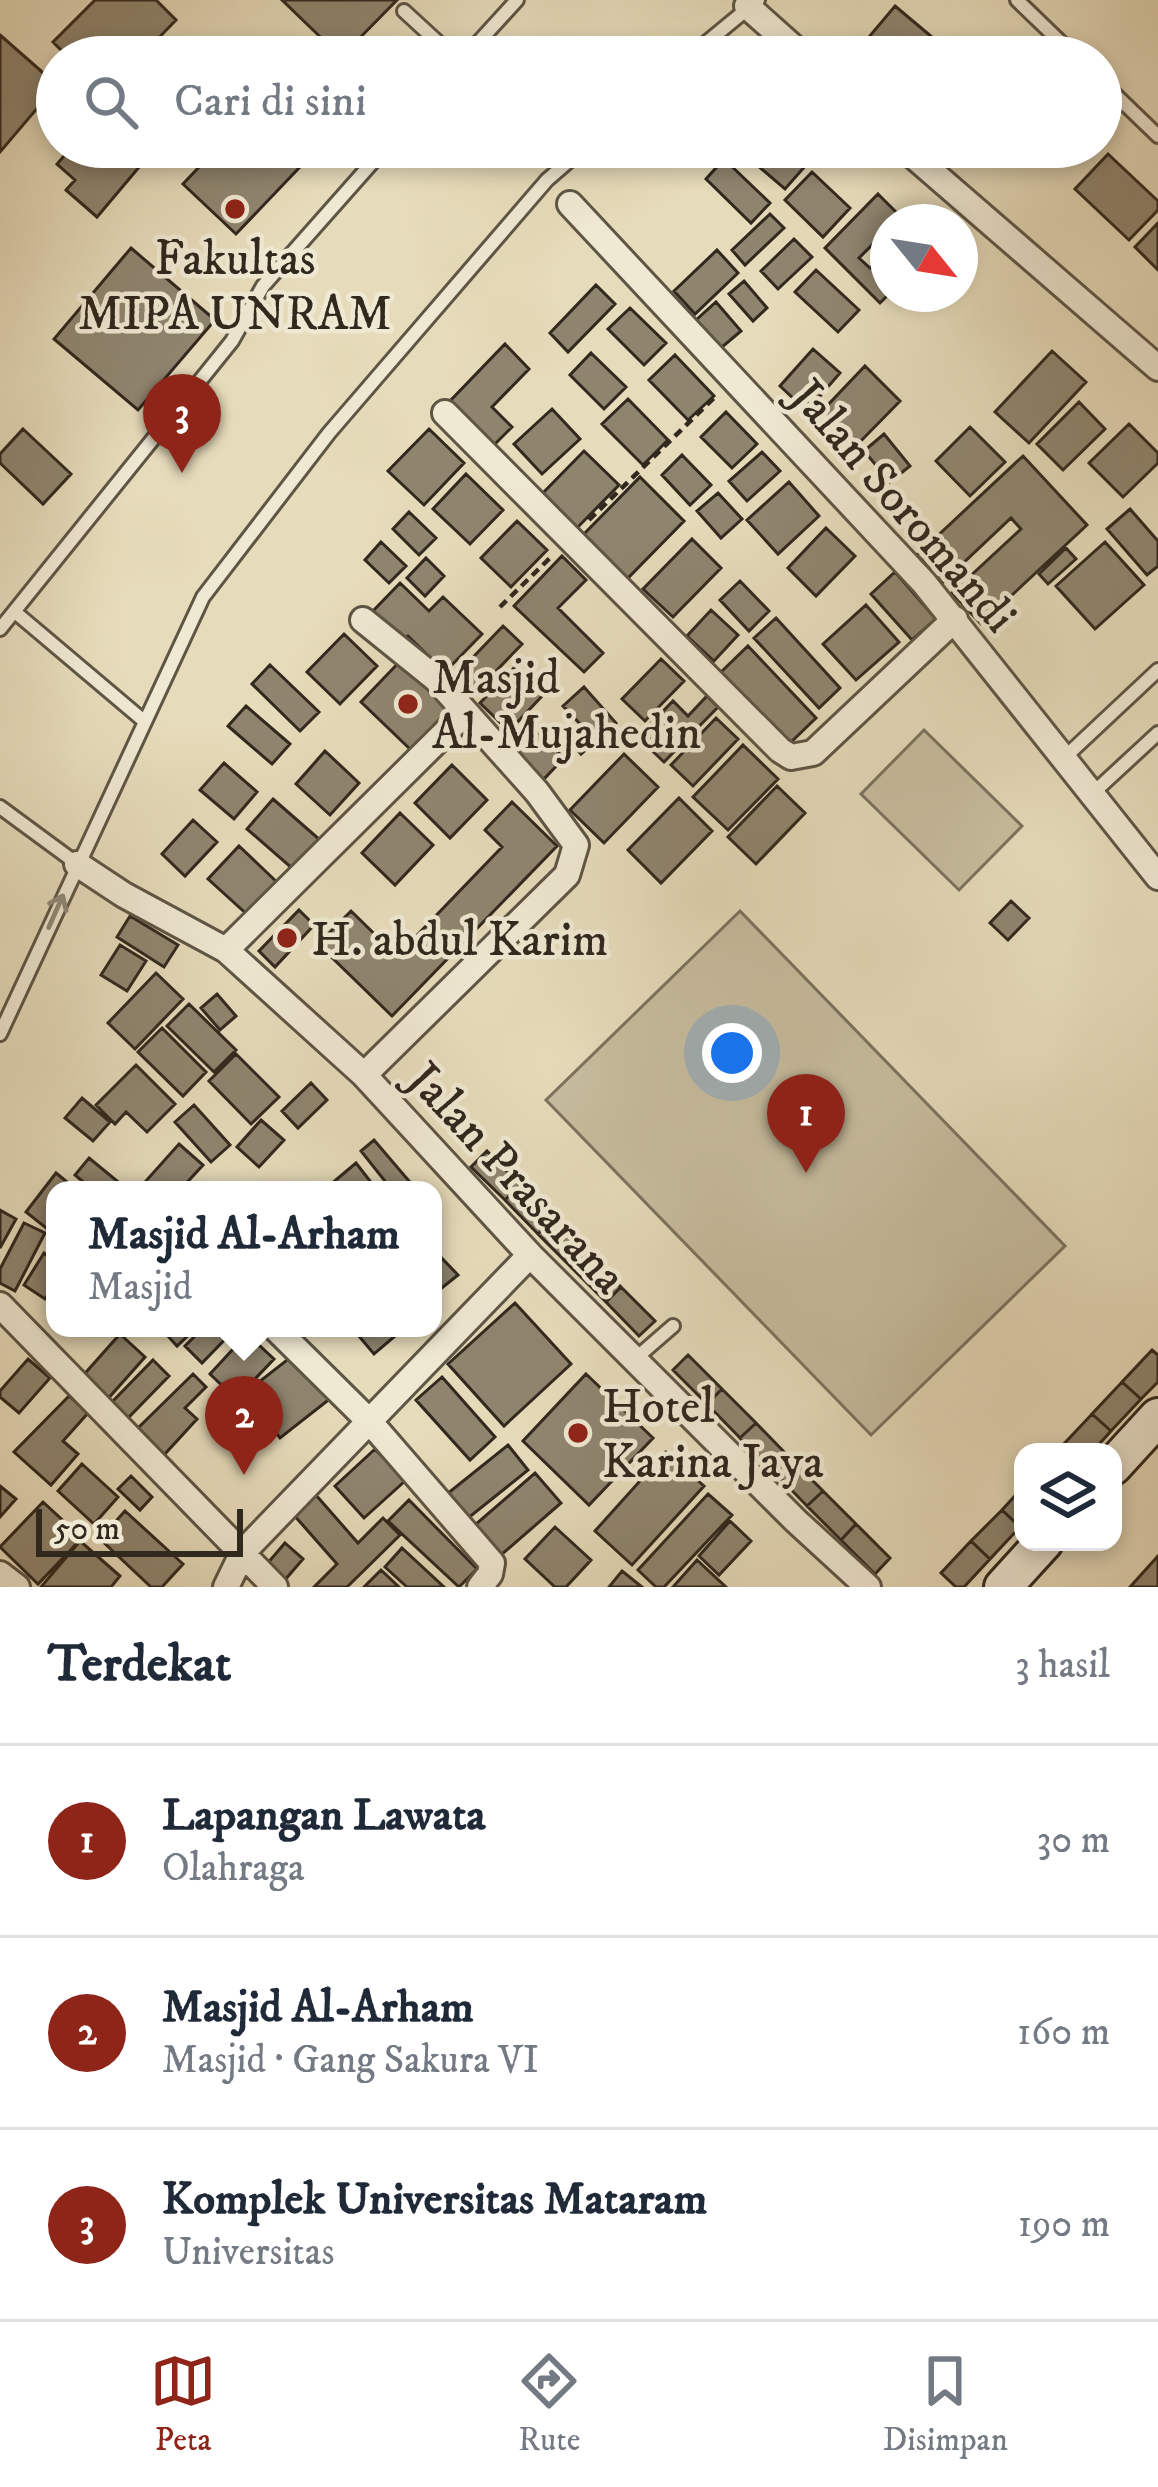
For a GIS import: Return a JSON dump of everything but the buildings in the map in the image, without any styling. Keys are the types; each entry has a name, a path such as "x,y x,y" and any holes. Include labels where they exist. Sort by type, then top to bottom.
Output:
{"street":[{"path":"748,2 781,36"},
{"path":"927,168 1158,368"},
{"name":"Jalan Soromandi","path":"570,204 955,619 1158,877"},
{"path":"445,413 791,757 813,753 955,619"},
{"path":"362,620 436,679 576,845 567,875 364,1075"},
{"path":"226,950 465,713"},
{"name":"Jalan Prasarana","path":"76,864 226,950 364,1075 530,1255 868,1587"},
{"path":"226,1587 243,1552 530,1255"},
{"path":"0,1305 275,1587"},
{"path":"284,1337 370,1422 492,1563 480,1587"},
{"path":"1122,1456 1158,1417"},
{"path":"1003,1587 1036,1551"},
{"path":"0,1574 17,1587"}],"lane":[{"path":"484,36 517,0"},
{"path":"1017,0 1054,36"},
{"path":"711,36 748,2"},
{"path":"404,10 432,36"},
{"path":"1122,101 1158,136"},
{"path":"0,629 232,341 263,286 367,168"},
{"path":"0,1034 202,597 345,414 561,168"},
{"path":"15,612 144,721"},
{"path":"1063,759 1158,670"},
{"path":"1091,795 1158,733"},
{"path":"0,807 76,864"},
{"path":"634,1360 674,1326"}],"path":[{"path":"500,607 735,378"}],"shaded area":[{"path":"924,730 1022,826 959,890 861,794"},
{"path":"740,911 1065,1246 871,1435 546,1100"}],"place":[{"name":"Fakultas MIPA UNRAM","path":"235,209"},
{"name":"Komplek Universitas Mataram","path":"182,473"},
{"name":"Masjid Al-Mujahedin","path":"408,704"},
{"name":"H. abdul Karim","path":"287,938"},
{"name":"Lapangan Lawata","path":"806,1173"},
{"name":"Hotel Karina Jaya","path":"578,1433"},
{"name":"Masjid Al-Arham","path":"244,1475"}]}
